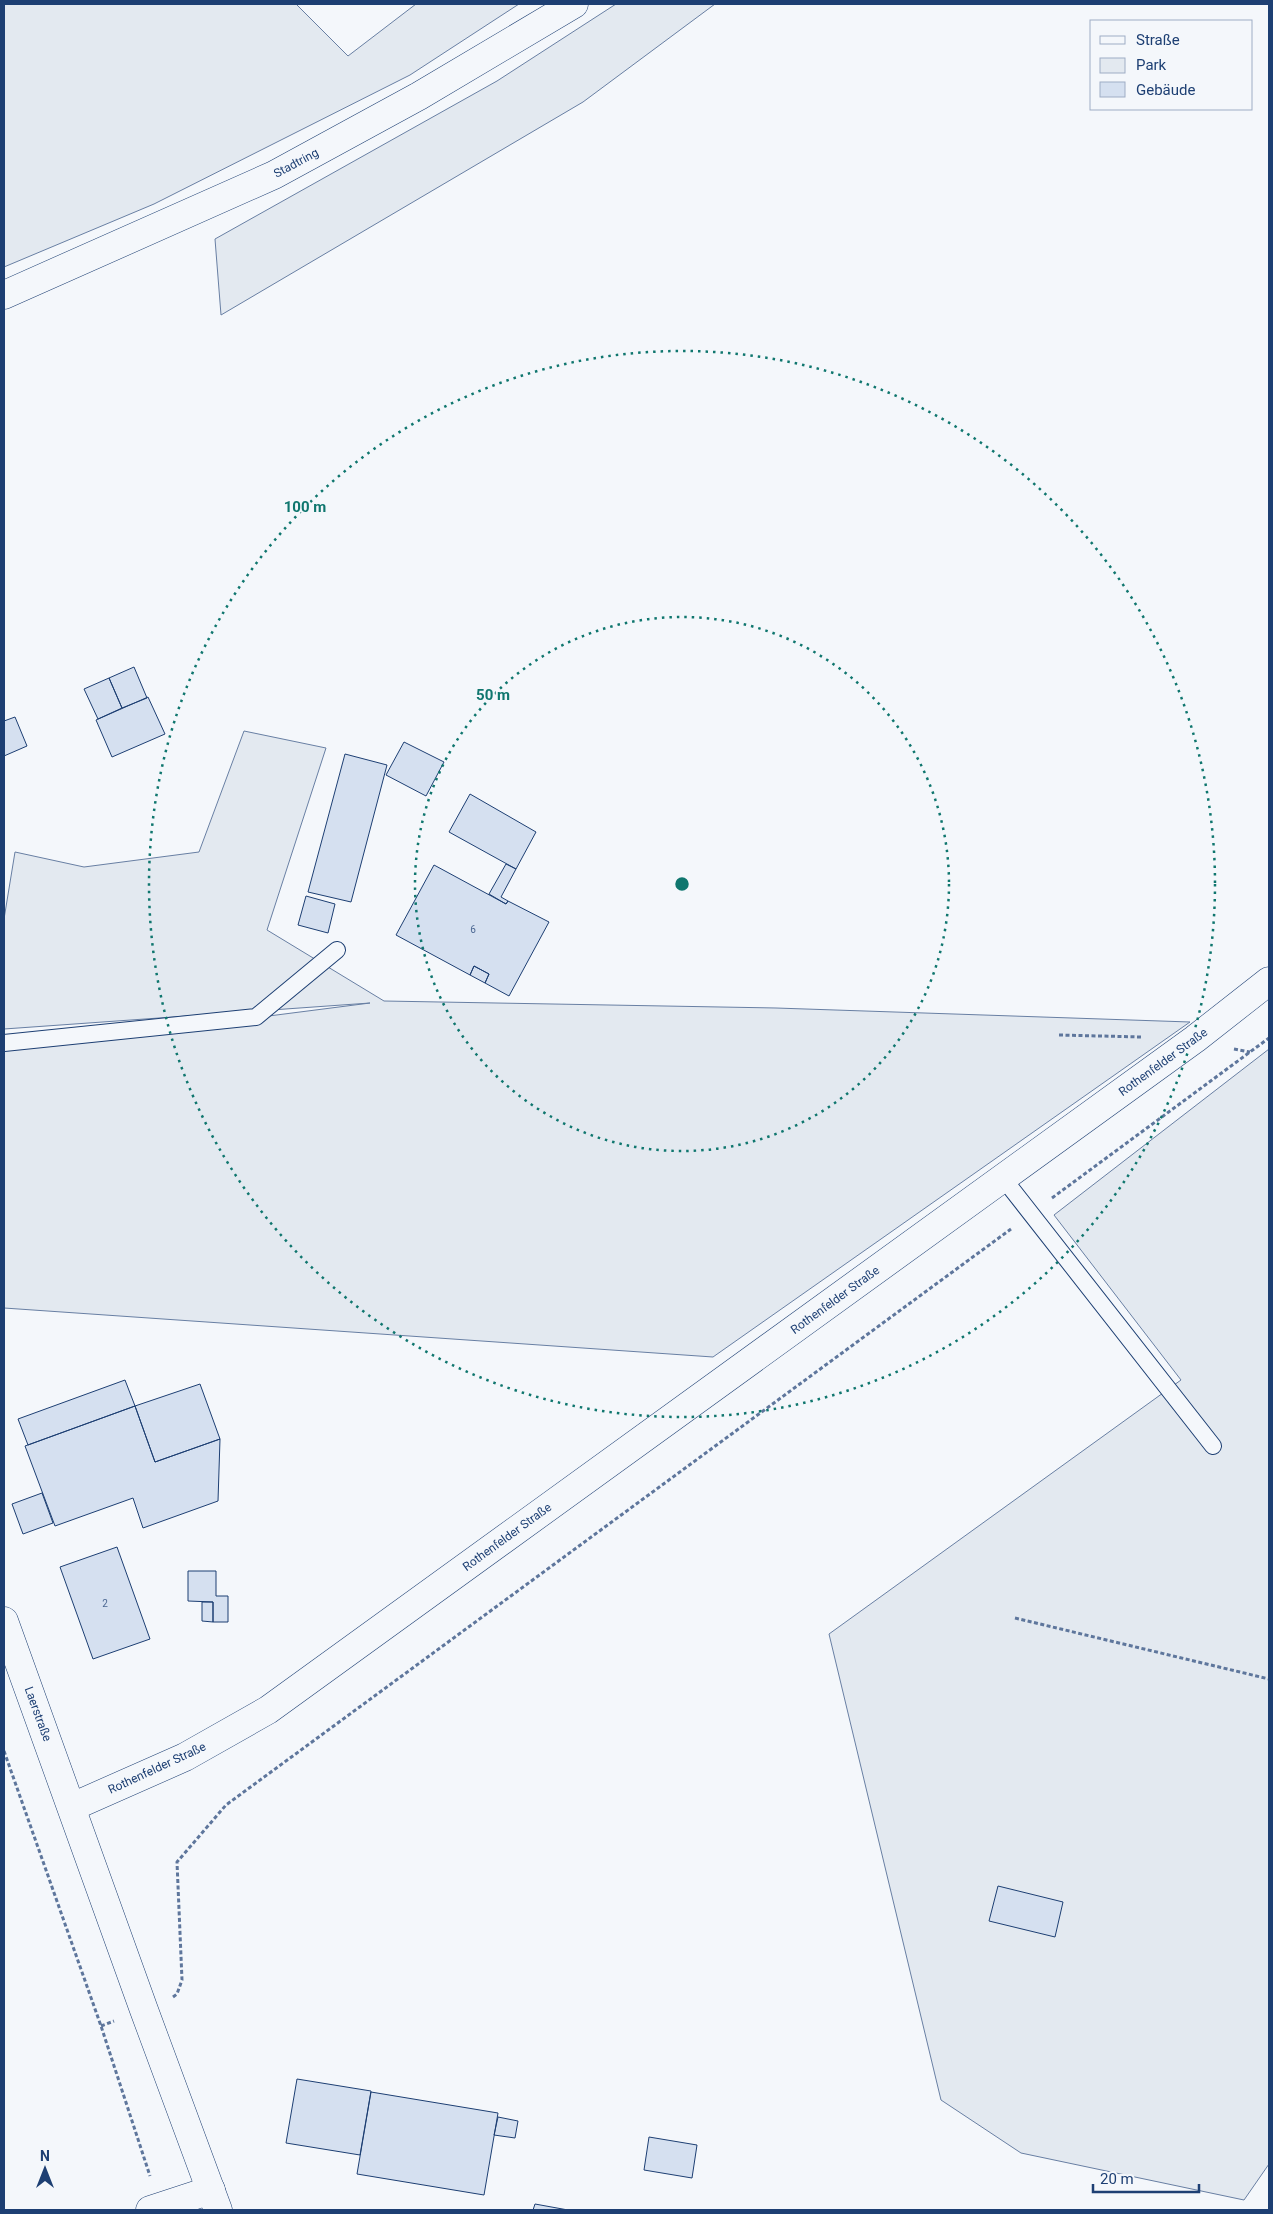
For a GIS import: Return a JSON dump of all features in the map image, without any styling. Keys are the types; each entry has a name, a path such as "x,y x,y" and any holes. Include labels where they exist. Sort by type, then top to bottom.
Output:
{"street":[{"name":"Stadtring","path":"4,295 274,175 420,96 574,4"},
{"name":"Rothenfelder Straße","path":"72,1807 185,1757 268,1710 1195,1039 1269,981"},
{"name":"Laerstraße","path":"4,1621 72,1807"},
{"path":"72,1807 144,2010 215,2200 155,2208"}],"lane":[{"path":"4,1042 256,1017 337,950"},
{"path":"1003,1178 1213,1446"}],"path":[{"path":"1059,1035 1146,1038"},
{"path":"144,2010 165,2003 177,1994 182,1980 177,1862 226,1805 1269,1038"},
{"path":"1015,1618 1269,1679"},
{"path":"4,1751 101,2026 155,2208"}],"green space":[{"path":"4,4 296,4 348,56 416,4 519,4 410,75 154,204 4,267"},
{"path":"616,4 715,4 583,102 221,315 215,239 497,81"},
{"path":"244,731 326,748 267,930 384,1001 776,1008 1190,1022 713,1357 4,1308 4,1050 370,1003 4,1029 4,919 15,852 84,867 199,852"},
{"path":"1269,1049 1269,2164 1244,2200 1021,2153 941,2100 829,1634 1181,1380 1054,1215"}],"building":[{"path":"134,667 147,698 122,708 109,678"},
{"path":"109,678 122,708 98,719 84,689"},
{"path":"148,697 165,734 112,757 96,720"},
{"path":"15,717 27,746 4,756 4,721"},
{"path":"404,742 444,762 426,796 386,775"},
{"path":"345,754 387,765 351,902 308,892"},
{"path":"470,794 536,832 516,869 449,832"},
{"path":"506,864 516,869 501,897 508,901 506,904 489,894"},
{"path":"434,865 506,904 508,901 549,922 509,996 485,983 489,974 474,966 470,975 396,935"},
{"path":"306,896 335,904 328,933 298,925"},
{"path":"474,966 489,974 485,983 470,975"},
{"path":"125,1380 135,1406 28,1445 18,1419"},
{"path":"200,1384 220,1439 155,1462 135,1406"},
{"path":"135,1406 155,1462 220,1439 218,1501 143,1528 133,1498 55,1526 25,1446"},
{"path":"42,1493 53,1523 23,1534 12,1504"},
{"path":"117,1547 150,1639 93,1659 60,1567"},
{"path":"188,1571 216,1571 216,1596 228,1596 228,1622 213,1622 213,1602 188,1601"},
{"path":"202,1602 213,1602 213,1622 202,1621"},
{"path":"998,1886 1063,1902 1055,1937 989,1921"},
{"path":"297,2079 371,2091 360,2155 286,2143"},
{"path":"371,2092 498,2113 484,2195 357,2174"},
{"path":"498,2117 518,2121 515,2138 494,2135"},
{"path":"649,2137 697,2145 692,2178 644,2170"},
{"path":"535,2204 568,2210 533,2210"}]}
